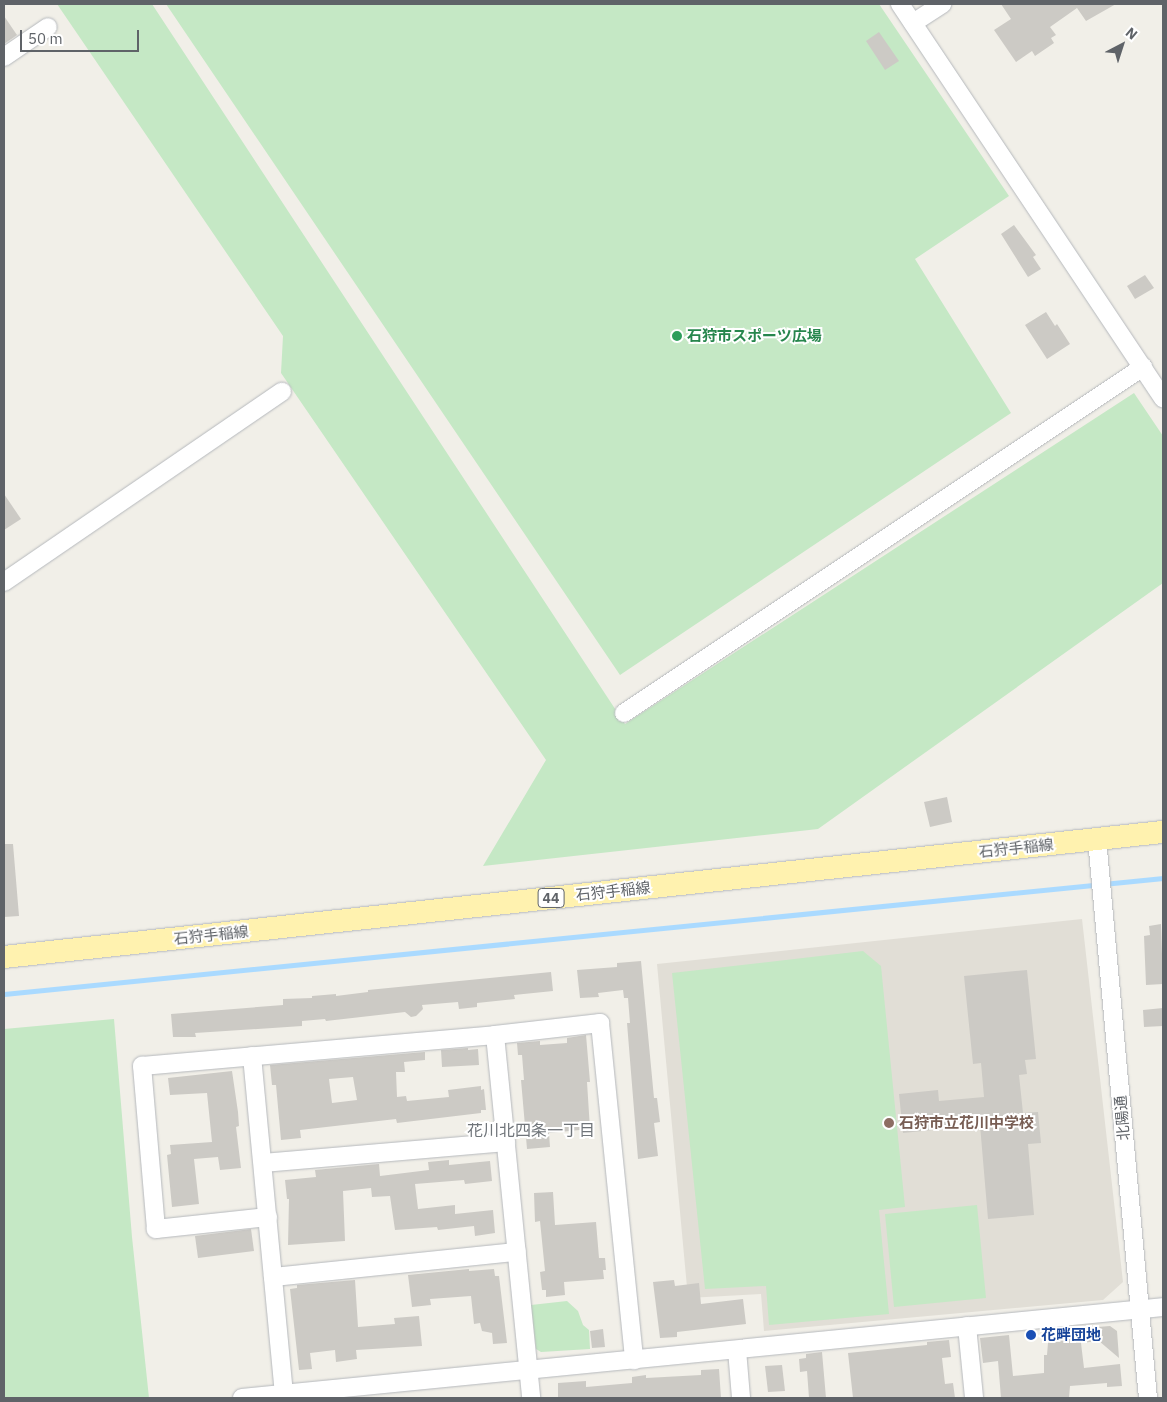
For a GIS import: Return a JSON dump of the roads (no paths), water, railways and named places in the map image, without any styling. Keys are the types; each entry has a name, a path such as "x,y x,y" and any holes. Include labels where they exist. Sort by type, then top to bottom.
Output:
{"main road":[{"name":"石狩手稲線","path":"4,957 1163,832"}],"street":[{"path":"900,4 1163,398"},
{"path":"913,23 942,4"},
{"path":"4,57 48,27"},
{"path":"624,713 1143,367"},
{"path":"4,582 282,392"},
{"name":"北陽通","path":"1097,839 1148,1398"},
{"path":"268,1217 156,1229 142,1066 495,1035 600,1023 634,1360"},
{"path":"495,1035 531,1398"},
{"path":"252,1056 284,1394"},
{"path":"262,1163 506,1142"},
{"path":"273,1277 517,1252"},
{"path":"242,1398 1163,1306"},
{"path":"967,1326 974,1398"},
{"path":"737,1350 741,1398"}],"waterway":[{"path":"4,994 1163,878"}],"place":[{"name":"石狩市スポーツ広場","path":"677,336"},
{"name":"石狩市立花川中学校","path":"889,1123"},
{"name":"花畔団地","path":"1031,1335"}],"district":[{"name":"花川北四条一丁目","path":"531,1130"}]}
